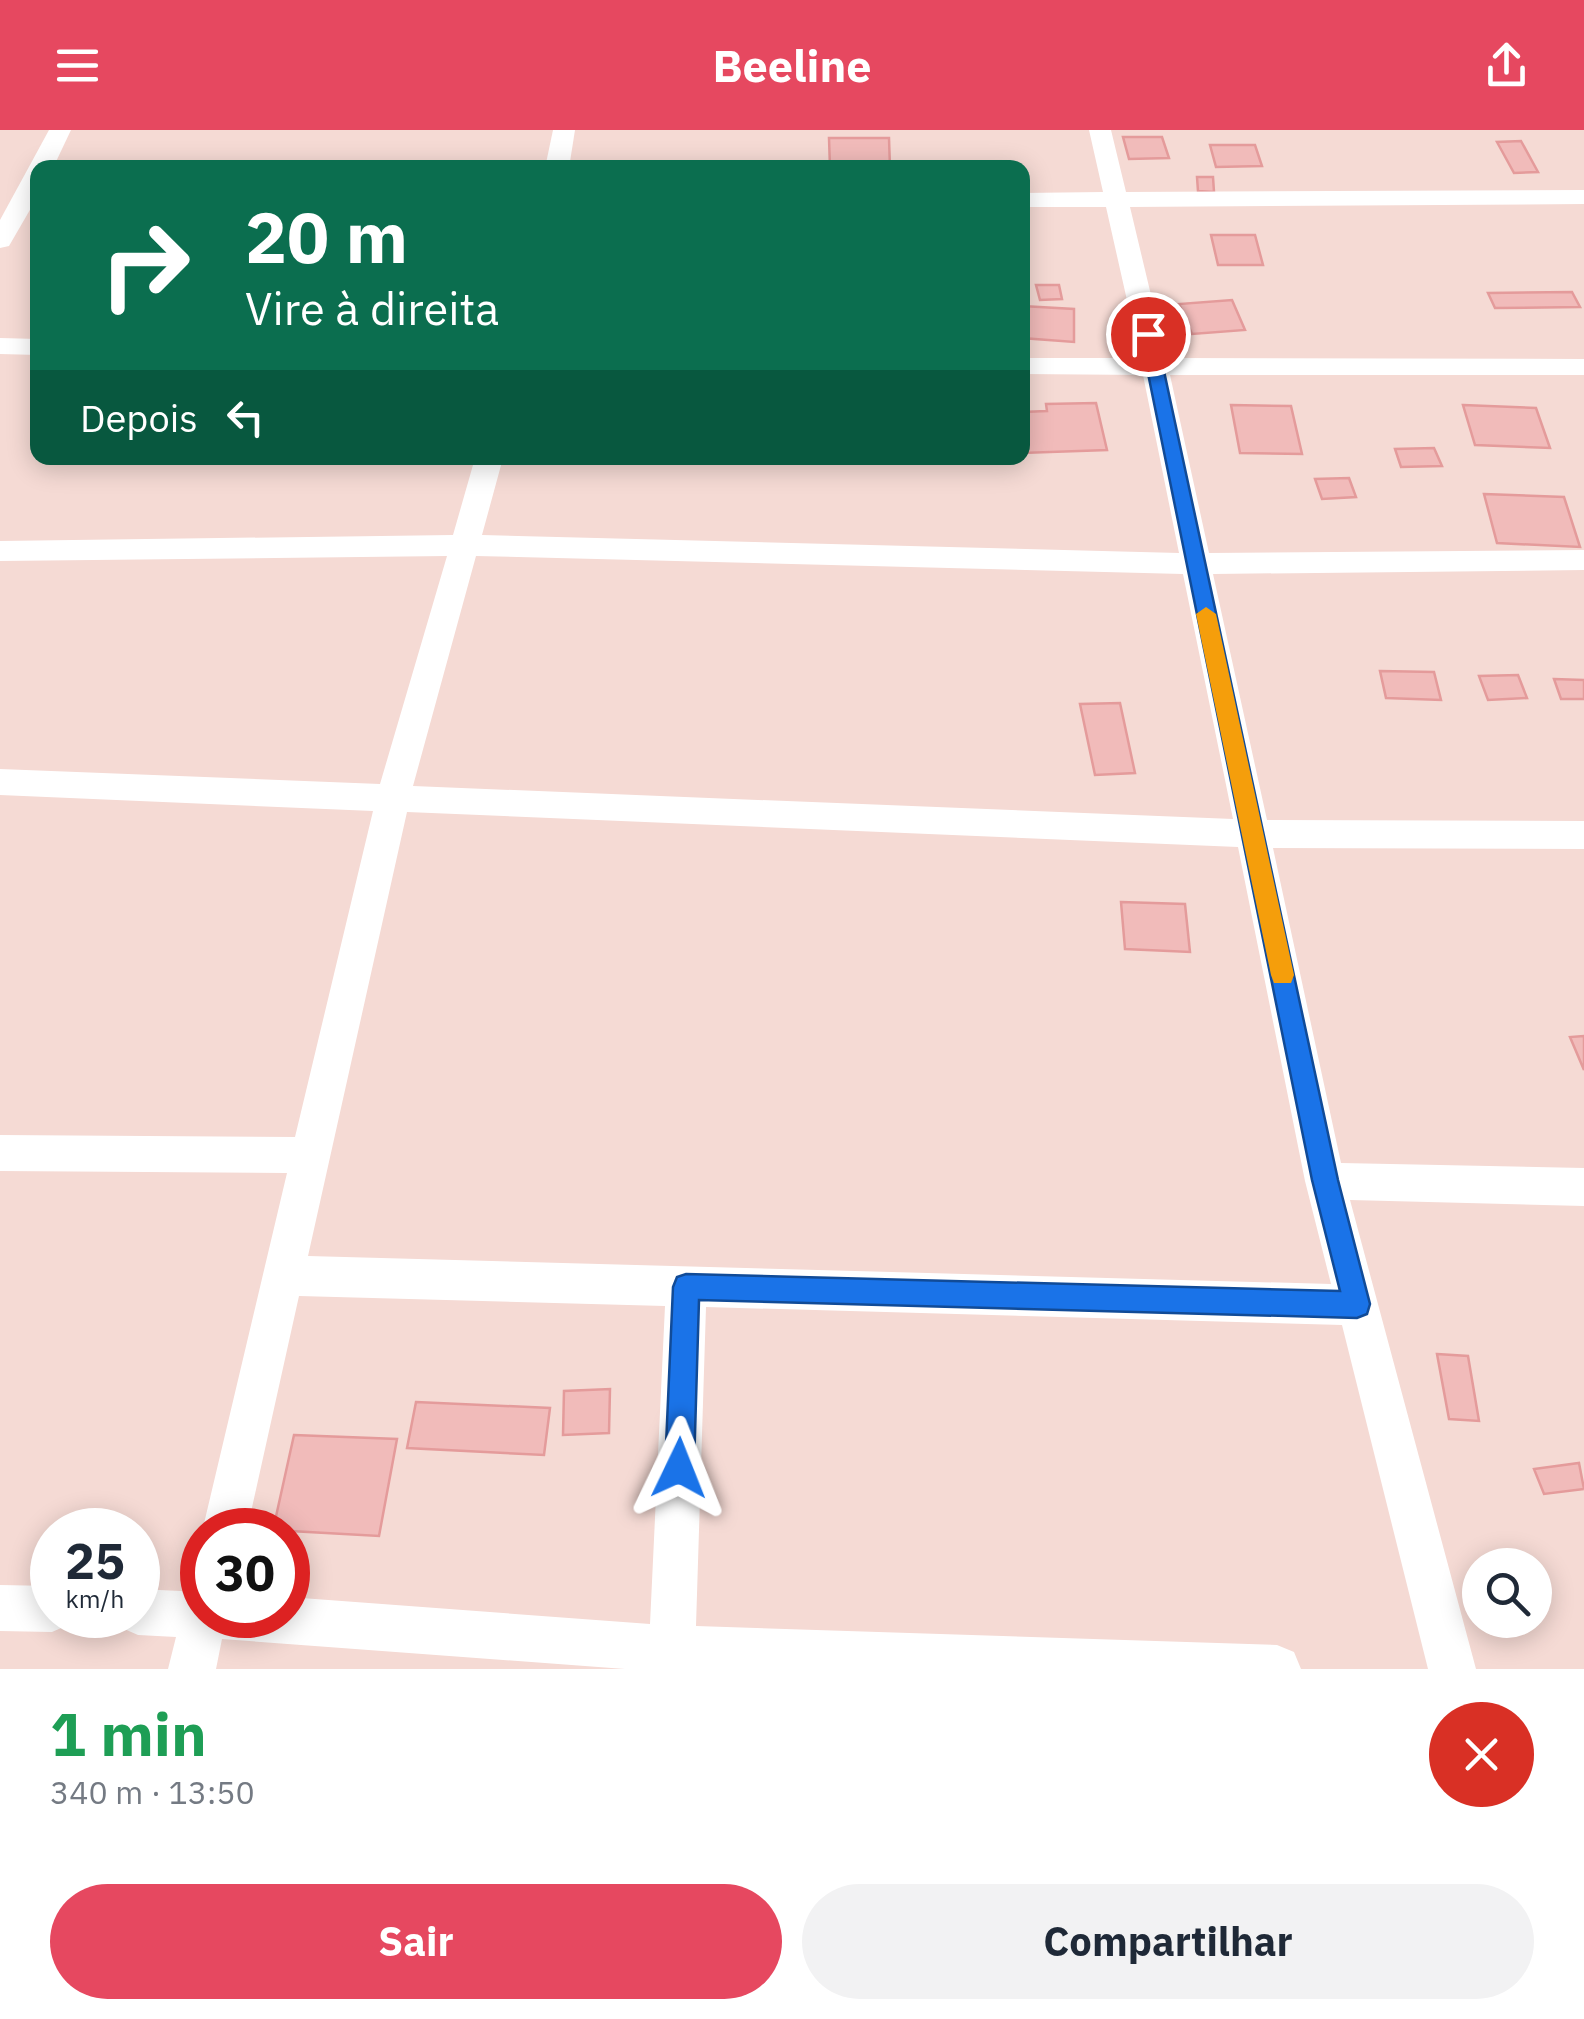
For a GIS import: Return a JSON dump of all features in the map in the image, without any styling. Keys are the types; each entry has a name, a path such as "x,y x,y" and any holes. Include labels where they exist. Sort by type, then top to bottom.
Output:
{"street":[{"path":"46,160 60,130"},
{"path":"558,160 564,130"},
{"path":"1100,130 1156,367 1325,1180 1452,1669"},
{"path":"0,191 30,183"},
{"path":"0,241 30,191"},
{"path":"1030,200 1584,196"},
{"path":"0,346 30,347"},
{"path":"1030,366 1584,367"},
{"path":"229,1508 392,798 487,465"},
{"path":"0,550 464,546 1195,564 1584,560"},
{"path":"0,782 1254,834 1584,835"},
{"path":"0,1153 310,1154"},
{"path":"1325,1180 1584,1187"},
{"path":"281,1275 1357,1304"},
{"path":"672,1649 686,1287"},
{"path":"0,1608 30,1609"},
{"path":"310,1623 672,1649 1276,1669"},
{"path":"192,1669 200,1638"}],"shaded area":[{"path":"0,130 1584,130 1584,1669 0,1669"}],"building":[{"path":"1123,137 1162,137 1169,158 1129,159"},
{"path":"829,138 889,138 890,160 830,160"},
{"path":"1521,141 1538,172 1514,173 1497,142"},
{"path":"1210,145 1255,145 1262,166 1216,167"},
{"path":"1197,177 1213,177 1214,192 1198,191"},
{"path":"1211,235 1255,235 1263,265 1218,265"},
{"path":"1036,285 1059,285 1062,299 1040,300"},
{"path":"1572,292 1580,307 1495,308 1488,293"},
{"path":"1232,300 1245,330 1192,334 1179,304"},
{"path":"1030,306 1074,309 1074,342 1030,339"},
{"path":"1096,403 1107,450 1030,453 1030,412 1047,411 1046,404"},
{"path":"1231,405 1291,406 1302,454 1240,453"},
{"path":"1463,405 1536,408 1550,448 1475,445"},
{"path":"1434,448 1442,466 1401,467 1395,449"},
{"path":"1349,478 1356,497 1322,499 1315,479"},
{"path":"1484,494 1564,497 1580,547 1497,543"},
{"path":"1380,671 1434,672 1441,700 1386,698"},
{"path":"1518,675 1527,698 1488,700 1479,676"},
{"path":"1554,679 1584,680 1584,699 1561,699"},
{"path":"1120,703 1135,773 1095,775 1080,704"},
{"path":"1121,902 1185,904 1190,952 1125,949"},
{"path":"1584,1036 1584,1070 1570,1037"},
{"path":"1437,1354 1468,1356 1479,1421 1449,1419"},
{"path":"610,1389 609,1433 563,1435 564,1391"},
{"path":"416,1402 550,1408 544,1455 407,1448"},
{"path":"294,1435 397,1439 379,1536 310,1532 310,1508 278,1508"},
{"path":"1579,1463 1584,1489 1544,1494 1534,1469"}],"slow traffic":[{"path":"1206,614 1283,975"}],"route":[{"path":"679,1468 686,1287 1357,1304 1325,1180 1148,334"}]}
